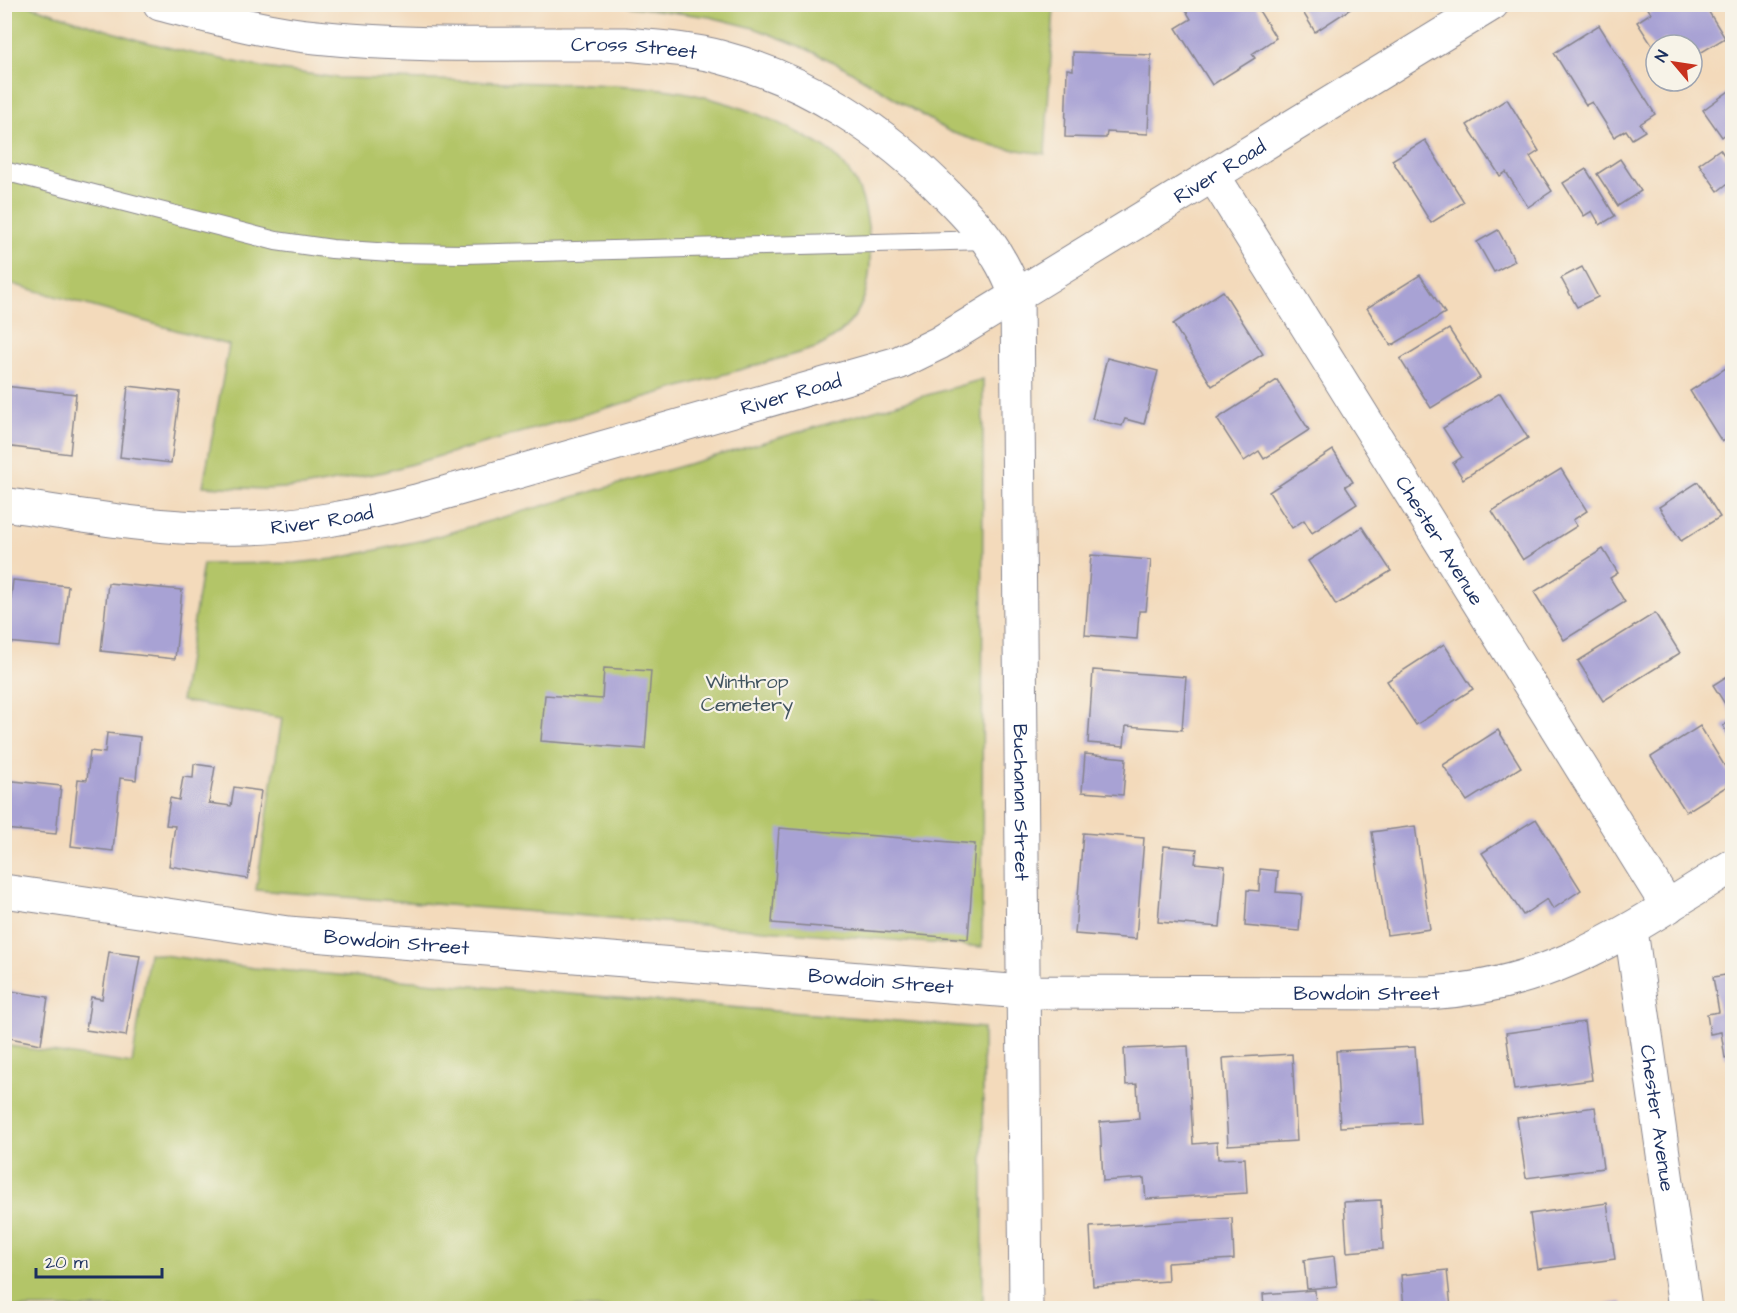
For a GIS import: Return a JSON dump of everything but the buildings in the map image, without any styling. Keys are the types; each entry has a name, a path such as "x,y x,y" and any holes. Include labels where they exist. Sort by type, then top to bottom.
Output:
{"street":[{"name":"Cross Street","path":"160,4 256,27 316,37 394,43 625,44 719,57 786,80 826,100 867,126 924,172 958,206 999,257 1017,296"},
{"name":"River Road","path":"4,504 133,522 204,528 276,527 363,514 416,501 898,363 939,343 1017,296 1492,4"},
{"name":"Chester Avenue","path":"1213,176 1668,907"},
{"name":"Buchanan Street","path":"1017,296 1026,1308"},
{"name":"Bowdoin Street","path":"4,891 288,933 1023,993 1450,992 1500,984 1541,972 1584,955 1631,930 1732,866"},
{"name":"Chester Avenue","path":"1631,930 1685,1308"}],"lane":[{"path":"4,171 276,241 332,249 464,254 987,240"}],"green space":[{"path":"4,5 28,5 138,40 265,68 338,78 647,87 698,95 744,109 826,148 842,163 855,181 863,200 869,234 870,270 863,301 856,315 846,327 816,348 384,472 303,487 264,489 203,486 229,345 5,282"},
{"path":"617,5 1056,5 1054,7 1045,154 996,147 950,132 842,66 754,28 710,17"},
{"name":"Winthrop Cemetery","path":"983,379 982,947 256,890 282,718 181,701 203,564 295,563 334,559 424,540"},
{"path":"149,953 254,968 983,1028 983,1308 5,1308 5,1045 132,1064"}]}
